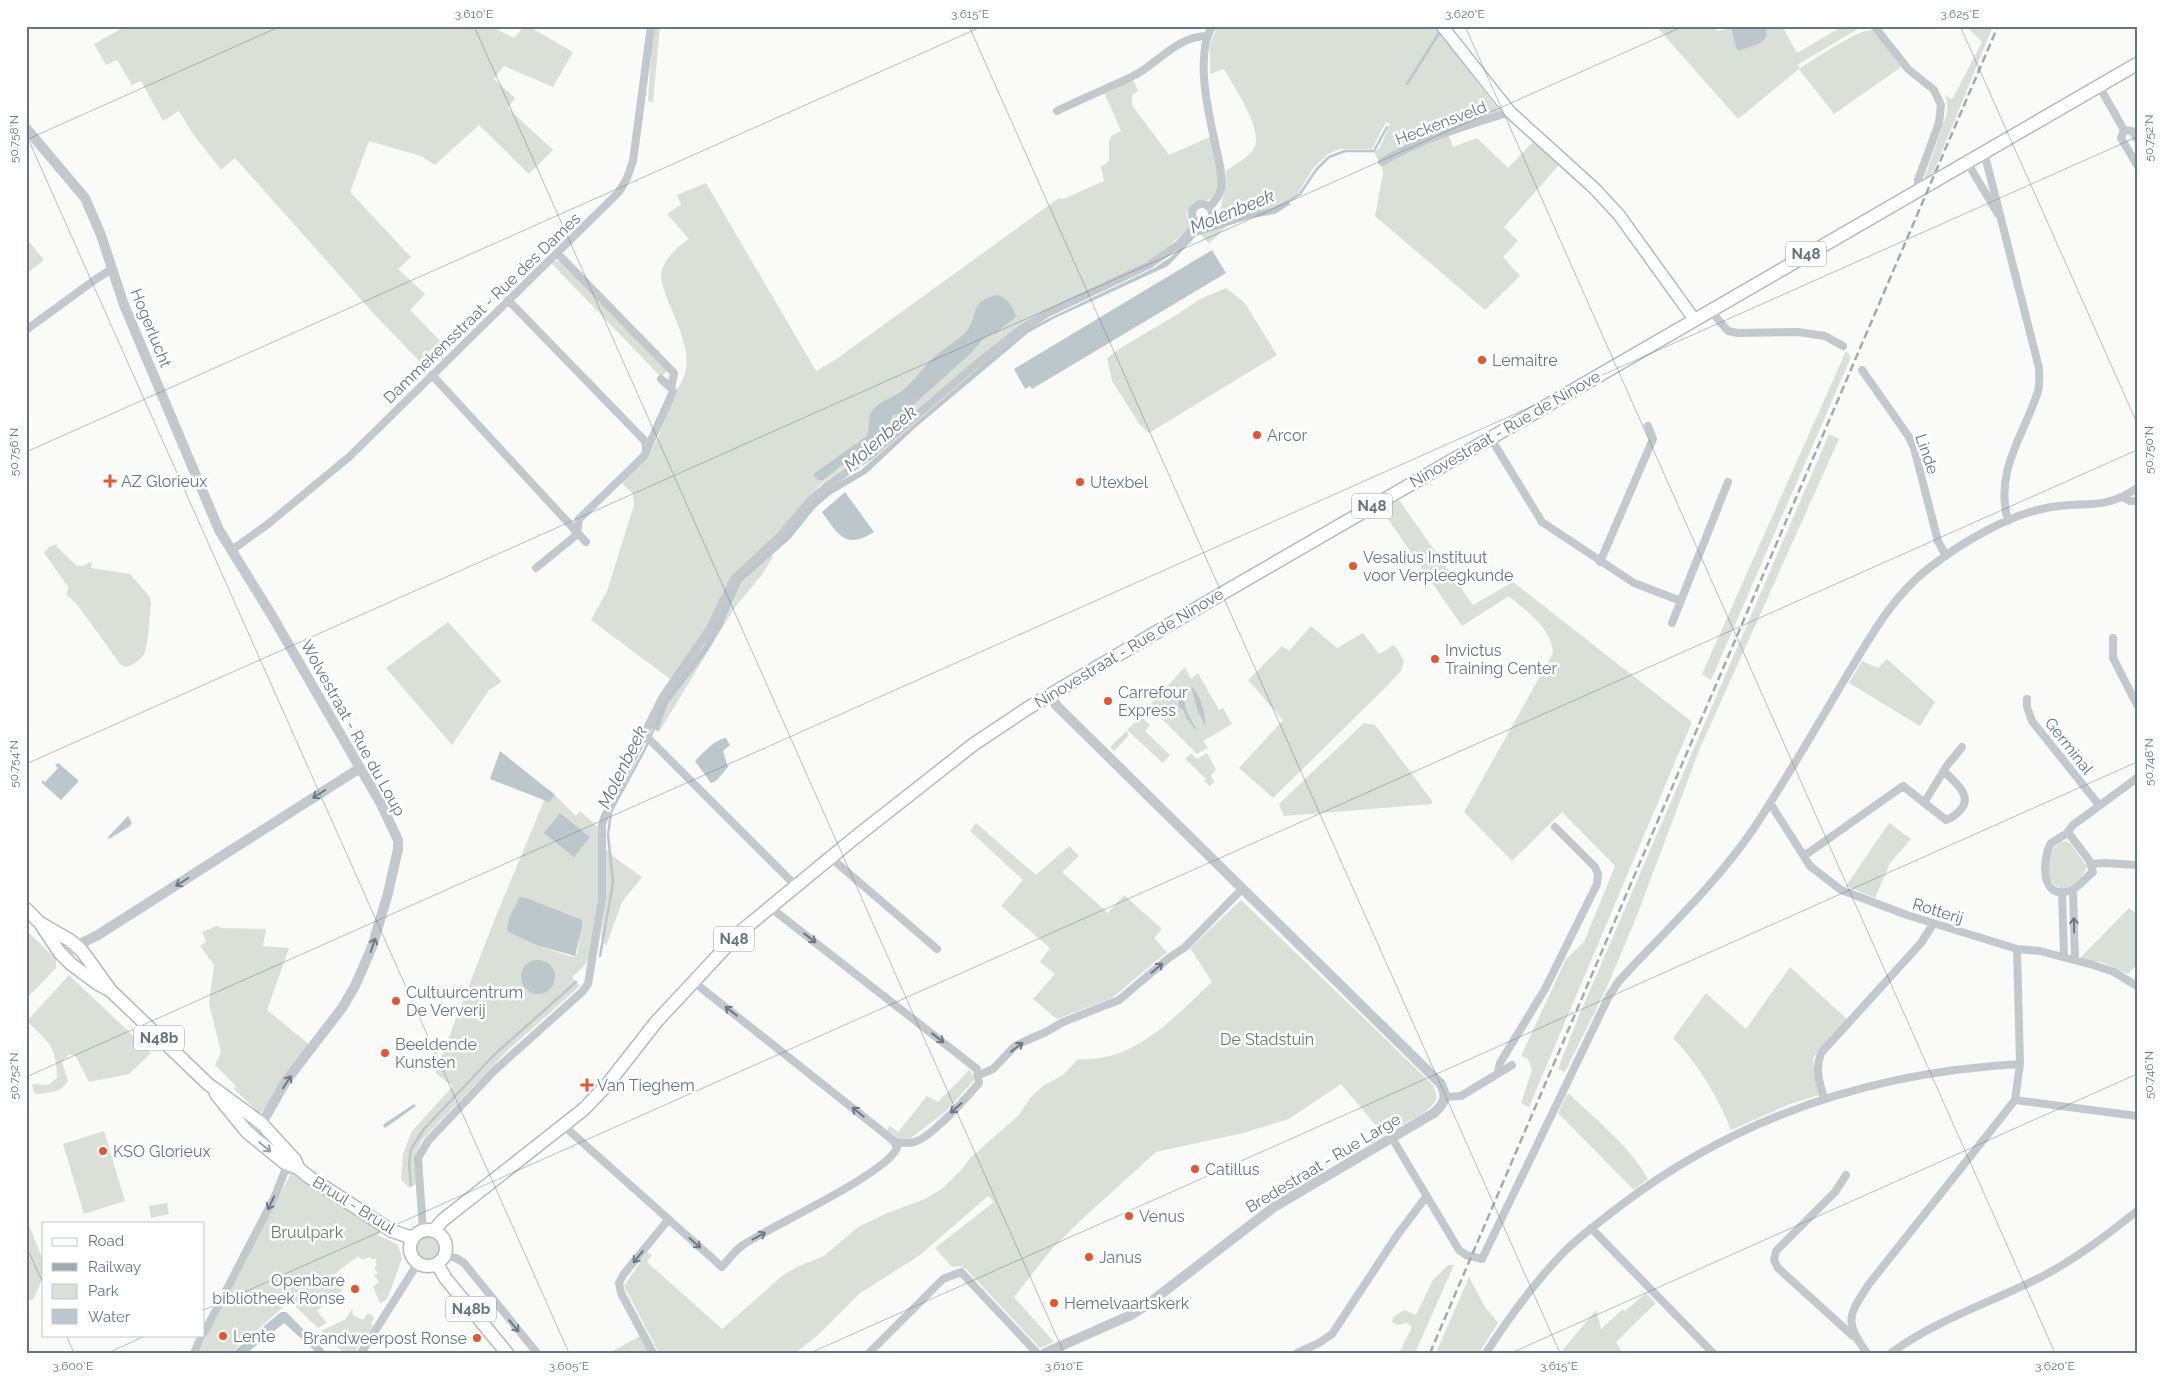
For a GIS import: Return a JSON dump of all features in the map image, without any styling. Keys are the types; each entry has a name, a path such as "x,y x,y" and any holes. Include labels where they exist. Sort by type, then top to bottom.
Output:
{"main road":[{"path":"1445,29 1510,112 1580,175 1619,215 1694,319"},
{"name":"N48","path":"1918,190 2137,64"},
{"name":"Ninovestraat - Rue de Ninove","path":"423,1233 443,1220 584,1109 606,1086 642,1039 739,933 958,756 1051,694 1918,190"},
{"name":"N48b","path":"26,909 40,922 77,946 87,956 112,991 208,1084 261,1123 295,1160 298,1168"},
{"name":"N48b","path":"40,922 66,959 98,984 112,991"},
{"name":"N48b","path":"208,1084 237,1123 284,1164 298,1168"},
{"name":"Bruul - Bruul","path":"298,1168 392,1231 423,1233"},
{"path":"423,1233 441,1235 445,1242 441,1260 427,1266 418,1263 413,1258 410,1250 423,1233"},
{"name":"N48b","path":"441,1260 446,1279 507,1353"}],"street":[{"name":"Dammekensstraat - Rue des Dames","path":"232,550 268,524 349,457 613,199 624,185 631,170 651,26"},
{"path":"423,1233 418,1158 428,1141 494,1070 582,992 588,984 602,899 604,818 646,736 662,698 710,630 734,579 773,543 821,491 871,455 973,367 1020,330 1046,314 1149,265 1179,244 1198,223 1207,222 1210,210 1219,195 1221,175 1206,86 1204,58 1207,36 1212,26"},
{"path":"1874,26 1908,69 1934,90 1941,105 1939,122 1918,180 1918,190"},
{"path":"1057,111 1093,93 1132,77 1158,61 1174,46 1196,36 1207,36"},
{"path":"2099,86 2124,130"},
{"name":"Heckensveld","path":"1382,162 1429,138 1510,112"},
{"name":"Hogerlucht","path":"26,128 85,198 101,235 124,306 219,530 232,550"},
{"path":"2124,130 2132,131 2137,140"},
{"path":"2124,130 2121,138 2137,164"},
{"path":"1984,152 1999,203 2000,218 2039,368 2038,389 2006,470 2004,503 2008,521"},
{"path":"1968,162 2000,218"},
{"path":"1980,182 1992,176"},
{"path":"1198,223 1192,215 1194,208 1201,204 1210,210"},
{"path":"536,568 574,536 579,519 644,456 671,396 674,373 557,253"},
{"path":"26,330 112,269"},
{"path":"508,300 645,441 646,449"},
{"path":"1710,310 1728,331 1738,333 1806,333 1825,336 1843,346"},
{"name":"Linde","path":"1862,370 1909,437 1914,448 1938,541 1946,556"},
{"path":"432,375 586,542"},
{"path":"661,379 671,388"},
{"path":"1600,562 1653,439 1648,426"},
{"path":"1490,438 1542,522 1634,583 1681,601"},
{"path":"1672,623 1728,482"},
{"path":"1392,1138 1461,1252 1470,1257 1482,1259 1612,992 1644,954 1730,862 1770,803 1876,629 1920,576 1946,556 2008,521 2049,507 2104,504 2123,497 2137,488"},
{"path":"2123,497 2130,501 2137,501"},
{"name":"Wolvestraat - Rue du Loup","path":"232,550 272,614 381,804 398,840 398,849 388,893 372,947 355,986 342,1008 286,1081 261,1123 247,1132"},
{"path":"2113,638 2113,658 2137,705"},
{"path":"1051,694 1060,710 1440,1083 1445,1092 1445,1097 1461,1096 1512,1065"},
{"name":"Germinal","path":"2027,699 2027,707 2032,721 2099,805"},
{"path":"646,736 796,887"},
{"path":"1924,803 1962,747"},
{"path":"66,959 70,949 98,935 360,768"},
{"path":"1804,856 1902,786 1946,820 1952,818 1965,804 1964,793 1944,772"},
{"path":"2066,834 2075,841 2091,864 2093,872 2073,890 2062,892 2052,887 2044,876 2044,868 2051,843 2066,834 2073,825 2137,778"},
{"name":"Rotterij","path":"1770,803 1804,856 1817,872 1841,890 1933,924 2017,949 2040,951 2114,972 2137,986"},
{"path":"1498,1072 1500,1063 1546,989 1564,955 1597,884 1598,874 1595,867 1555,827"},
{"path":"831,858 937,949"},
{"path":"2091,864 2105,863 2137,866"},
{"path":"978,1072 993,1069 1015,1046 1022,1042 1046,1032 1063,1022 1119,1000 1170,957 1184,948 1242,889"},
{"path":"2073,890 2075,960"},
{"path":"2062,892 2064,957"},
{"path":"695,980 700,987 895,1142 915,1142 925,1136 959,1107 979,1084 978,1072 771,908"},
{"path":"1824,1098 1818,1076 1818,1061 1821,1053 1921,943 1933,924"},
{"path":"1854,1336 1851,1325 1852,1313 1869,1284 2014,1100 2020,1064 2017,949"},
{"path":"76,968 85,962 87,956"},
{"path":"1486,1353 1508,1318 1534,1285 1567,1249 1640,1190 1688,1159 1775,1116 1824,1098 1900,1078 1940,1070 2020,1064"},
{"name":"Bredestraat - Rue Large","path":"1045,1353 1131,1315 1274,1207 1440,1108 1445,1097"},
{"path":"2014,1100 2137,1116"},
{"path":"564,1126 722,1267 742,1246 868,1174 894,1155 897,1148 895,1142"},
{"path":"205,1330 234,1278 274,1198 285,1171 298,1168"},
{"path":"1846,1175 1835,1192 1776,1251 1774,1260 1778,1268 1854,1336 1867,1353"},
{"path":"1297,1353 1319,1343 1332,1334 1398,1234 1426,1197"},
{"path":"1891,1353 1909,1340 1949,1318 2044,1276 2094,1245 2137,1211"},
{"path":"653,1353 621,1293 620,1283 623,1275 668,1220"},
{"path":"1591,1228 1713,1353"},
{"path":"441,1260 456,1258 464,1263 536,1353"},
{"path":"372,1353 363,1350 418,1263"},
{"path":"869,1353 943,1279 961,1272 1037,1353"},
{"path":"194,1353 202,1336"}],"green space":[{"path":"126,26 490,26 514,38 524,26 528,26 573,52 553,87 504,66 494,79 515,98 508,108 553,150 529,174 479,125 435,165 421,156 369,141 350,192 411,257 398,269 425,294 410,310 447,348 426,368 373,313 235,158 221,170 193,134 179,111 163,121 141,81 132,85 117,60 106,65 94,44"},
{"path":"653,26 660,26 653,102 648,101"},
{"path":"1217,26 1435,26 1503,116 1449,136 1453,147 1477,138 1508,168 1533,142 1559,165 1504,227 1518,241 1503,257 1520,276 1485,310 1375,216 1383,173 1374,152 1379,149 1390,124 1386,122 1372,149 1340,149 1328,154 1314,167 1297,195 1275,210 1231,222 1209,244 1199,233 1212,227 1219,215 1223,200 1226,171 1244,159 1253,150 1256,142 1252,121 1247,109 1224,69 1210,74 1210,45"},
{"path":"1656,26 1715,26 1717,31 1731,28 1738,51 1759,44 1766,38 1767,26 1782,26 1797,53 1843,26 1863,26 1797,65 1800,68 1846,40 1865,31 1872,30 1901,67 1834,114 1799,69 1738,119"},
{"path":"1973,26 1993,26 1934,171 1926,179 1925,177 1947,113 1945,95 1950,99 1953,98 1982,42 1969,29"},
{"path":"1133,80 1138,91 1132,95 1132,105 1169,155 1210,137 1218,168 1218,184 1212,199 1193,202 1186,215 1191,226 1153,258 1022,325 871,449 820,485 779,534 763,548 773,557 761,576 735,607 659,732 644,724 670,679 591,620 607,591 634,505 633,494 621,482 642,462 652,449 686,368 684,342 661,278 666,261 689,239 667,214 681,205 677,195 706,183 816,371 835,360 1059,198 1063,199 1104,181 1101,167 1109,161 1111,136 1121,131 1104,92"},
{"path":"26,238 44,260 26,274"},
{"path":"555,261 559,261 564,265 667,371 661,377 552,264"},
{"path":"1226,288 1245,303 1277,355 1149,433 1140,425 1112,381 1107,358 1200,299"},
{"path":"1846,351 1851,357 1711,680 1702,674"},
{"path":"1829,434 1839,439 1700,748 1636,918 1606,989 1565,1072 1558,1069 1578,1018"},
{"path":"1399,500 1473,605 1513,582 1692,722 1529,1107 1521,1103 1532,1070 1528,1059 1521,1056 1566,959 1584,942 1615,866 1562,812 1512,861 1464,812 1553,653 1548,636 1543,628 1509,596 1462,626 1381,509"},
{"path":"57,544 57,547 77,566 83,566 92,561 91,568 130,574 150,597 151,604 145,651 143,656 133,664 126,667 120,664 77,604 66,594 69,588 44,553 49,547"},
{"path":"448,622 502,682 489,690 452,745 386,668"},
{"path":"1311,626 1337,648 1363,633 1379,654 1394,645 1404,660 1401,671 1385,688 1273,798 1239,768 1283,720 1248,680 1282,646 1289,651"},
{"path":"1887,659 1935,702 1920,726 1849,683 1862,661 1878,668"},
{"path":"1185,667 1191,679 1198,673 1219,710 1223,708 1232,724 1203,741 1208,748 1197,754 1149,706"},
{"path":"1141,716 1150,725 1145,731 1170,755 1163,763 1127,730"},
{"path":"1364,723 1375,725 1432,801 1432,804 1284,816 1279,805 1282,801"},
{"path":"1126,731 1129,735 1114,751 1110,747"},
{"path":"1191,753 1197,759 1207,753 1216,770 1211,775 1214,782 1209,787 1204,781 1206,779 1185,759"},
{"path":"549,789 576,816 580,811 599,828 600,879 591,955 585,965 572,977 580,986 508,1050 422,1140 416,1153 416,1184 409,1188 401,1179 403,1154 412,1131 453,1086 435,1073 494,921","holes":["582,923 577,954 572,957 539,946 508,932","535,961 552,986 542,993 534,993 524,987 525,966"]},
{"path":"976,823 1036,875 1069,846 1079,856 1062,872 1108,913 1124,895 1162,929 1154,938 1167,952 1112,998 1057,1019 1033,999 1055,974 1040,962 1050,948 1001,906 1023,880 970,831"},
{"path":"1889,823 1911,839 1890,863 1875,898 1846,886"},
{"path":"2065,841 2070,843 2086,865 2083,874 2067,888 2059,887 2053,882 2049,874 2048,864 2056,846"},
{"path":"606,849 642,877 622,902 606,946 601,938 606,887"},
{"name":"De Stadstuin","path":"1241,900 1432,1084 1436,1097 1428,1109 1383,1134 1341,1084 1289,1119 1243,1133 1156,1152 1051,1250 1014,1297 1054,1342 1040,1348 966,1269 960,1266 952,1267 935,1248 994,1202 988,1196 920,1255 859,1294 818,1335 795,1353 659,1353 624,1286 647,1252 652,1255 647,1262 722,1329 782,1276 797,1267 824,1256 858,1227 885,1214 925,1199 943,1188 964,1167 970,1158 1018,1116 1030,1098 1043,1086 1063,1075 1078,1059 1099,1058 1118,1054 1135,1046 1168,1023 1212,982 1190,948"},
{"path":"2129,908 2137,914 2137,965 2128,974 2101,962 2085,961 2080,958"},
{"path":"217,926 221,928 266,929 263,946 289,948 267,1010 310,1045 260,1114 234,1089 236,1086 215,1065 221,1052 209,1004 214,965 200,946 206,942 202,932"},
{"path":"26,930 56,959 56,968 26,999"},
{"path":"1790,967 1847,1019 1813,1059 1819,1095 1790,1104 1731,1130 1720,1105 1706,1081 1673,1038 1706,993 1746,1029"},
{"path":"69,975 151,1053 129,1074 89,1082 76,1057 68,1055 62,1062 68,1081 65,1085 54,1092 35,1094 32,1084 48,1085 57,1078 57,1067 50,1045 27,1021"},
{"path":"969,1070 976,1078 945,1112 907,1141 899,1139 887,1130 890,1126 898,1132 927,1096 938,1102"},
{"path":"1568,1093 1622,1144 1641,1167 1648,1179 1634,1190 1558,1113"},
{"path":"104,1131 125,1201 84,1214 63,1144"},
{"name":"Bruulpark","path":"292,1171 383,1229 378,1235 398,1245 402,1258 389,1295 386,1300 380,1303 373,1287 379,1282 374,1275 378,1273 374,1268 377,1266 375,1262 377,1260 375,1258 373,1260 370,1257 362,1260 358,1256 332,1276 343,1290 317,1311 327,1323 318,1328 290,1301 231,1353 198,1353"},
{"path":"167,1203 169,1214 151,1218 149,1206"},
{"path":"26,1217 42,1258 42,1280 34,1298 27,1302"},
{"path":"424,1237 432,1237 439,1244 439,1252 432,1259 424,1259 417,1252 417,1244"},
{"path":"1448,1265 1454,1265 1415,1353 1399,1353 1412,1327 1407,1323 1397,1325 1392,1322 1393,1317 1404,1310 1416,1315 1433,1280"},
{"path":"1469,1277 1485,1307 1498,1323 1479,1353 1436,1353"},
{"path":"1646,1293 1656,1303 1616,1342 1622,1352 1560,1353 1596,1310 1601,1329 1623,1309 1625,1311"},
{"path":"352,1309 353,1315 363,1320 367,1314 371,1314 374,1319 371,1323 373,1326 354,1353 344,1353 321,1331 346,1319"},
{"path":"640,1336 649,1353 609,1353"}],"water":[{"path":"1734,26 1767,26 1766,38 1759,44 1738,51 1731,28"},
{"path":"1288,200 1291,206 1289,205 1275,214 1252,218 1196,236 1168,266 1055,318 1028,333 915,428 867,473 830,495 815,508 790,539 741,582 721,628 707,652 667,705 658,731 652,728 665,698 704,646 741,574 823,493 861,470 983,364 1029,328 1156,267 1172,256 1189,238 1201,230 1236,217 1271,208"},
{"path":"1212,250 1226,273 1032,389 1030,386 1025,389 1014,369"},
{"path":"998,295 1010,303 1016,317 997,332 985,337 970,354 903,414 893,415 890,423 871,442 823,480 818,480 814,476 815,473 867,436 870,414 874,408 896,395 911,383 936,355 965,333 982,301"},
{"path":"845,492 874,532 856,540 849,540 838,533 822,512"},
{"path":"1191,686 1200,699 1206,727 1198,712"},
{"path":"1183,694 1186,710 1197,731 1186,718 1184,711 1179,707 1178,703"},
{"path":"726,738 730,745 723,751 728,767 716,781 711,783 695,761 713,744"},
{"path":"500,751 555,795 549,802 490,779"},
{"path":"58,763 78,780 61,800 42,783 42,780 45,782 58,768 55,765"},
{"path":"560,813 590,837 574,857 544,833"},
{"path":"128,816 132,823 130,826 109,839 108,837"},
{"path":"520,897 582,920 575,956 539,946 508,932 509,919"},
{"path":"538,960 550,965 555,977 550,989 538,994 526,989 521,977 526,965"},
{"path":"414,1104 416,1106 385,1128 383,1126 384,1124"},
{"path":"281,1312 286,1312 327,1353 317,1353 284,1323 247,1353 232,1353"}],"waterway":[{"name":"Molenbeek","path":"1407,84 1441,30"},
{"name":"Molenbeek","path":"1287,202 1300,194 1316,170 1329,157 1345,151 1374,151 1387,127"},
{"name":"Molenbeek","path":"600,956 613,883 608,835 611,812 645,749 655,726"},
{"name":"Molenbeek","path":"411,1185 409,1164 411,1149 424,1129 494,1055 576,982"}],"railway":[{"path":"1430,1353 1998,26"}],"place":[{"name":"Lemaitre","path":"1482,360"},
{"name":"Arcor","path":"1257,435"},
{"name":"AZ Glorieux","path":"110,481"},
{"name":"Utexbel","path":"1080,482"},
{"name":"Vesalius Instituut voor Verpleegkunde","path":"1353,566"},
{"name":"Invictus Training Center","path":"1435,659"},
{"name":"Carrefour Express","path":"1108,701"},
{"name":"Cultuurcentrum De Ververij","path":"396,1001"},
{"name":"Beeldende Kunsten","path":"385,1053"},
{"name":"Van Tieghem","path":"587,1085"},
{"name":"KSO Glorieux","path":"103,1151"},
{"name":"Catillus","path":"1195,1169"},
{"name":"Venus","path":"1129,1216"},
{"name":"Janus","path":"1089,1257"},
{"name":"Openbare bibliotheek Ronse","path":"355,1289"},
{"name":"Hemelvaartskerk","path":"1054,1303"},
{"name":"Lente","path":"223,1336"},
{"name":"Brandweerpost Ronse","path":"477,1338"}]}
